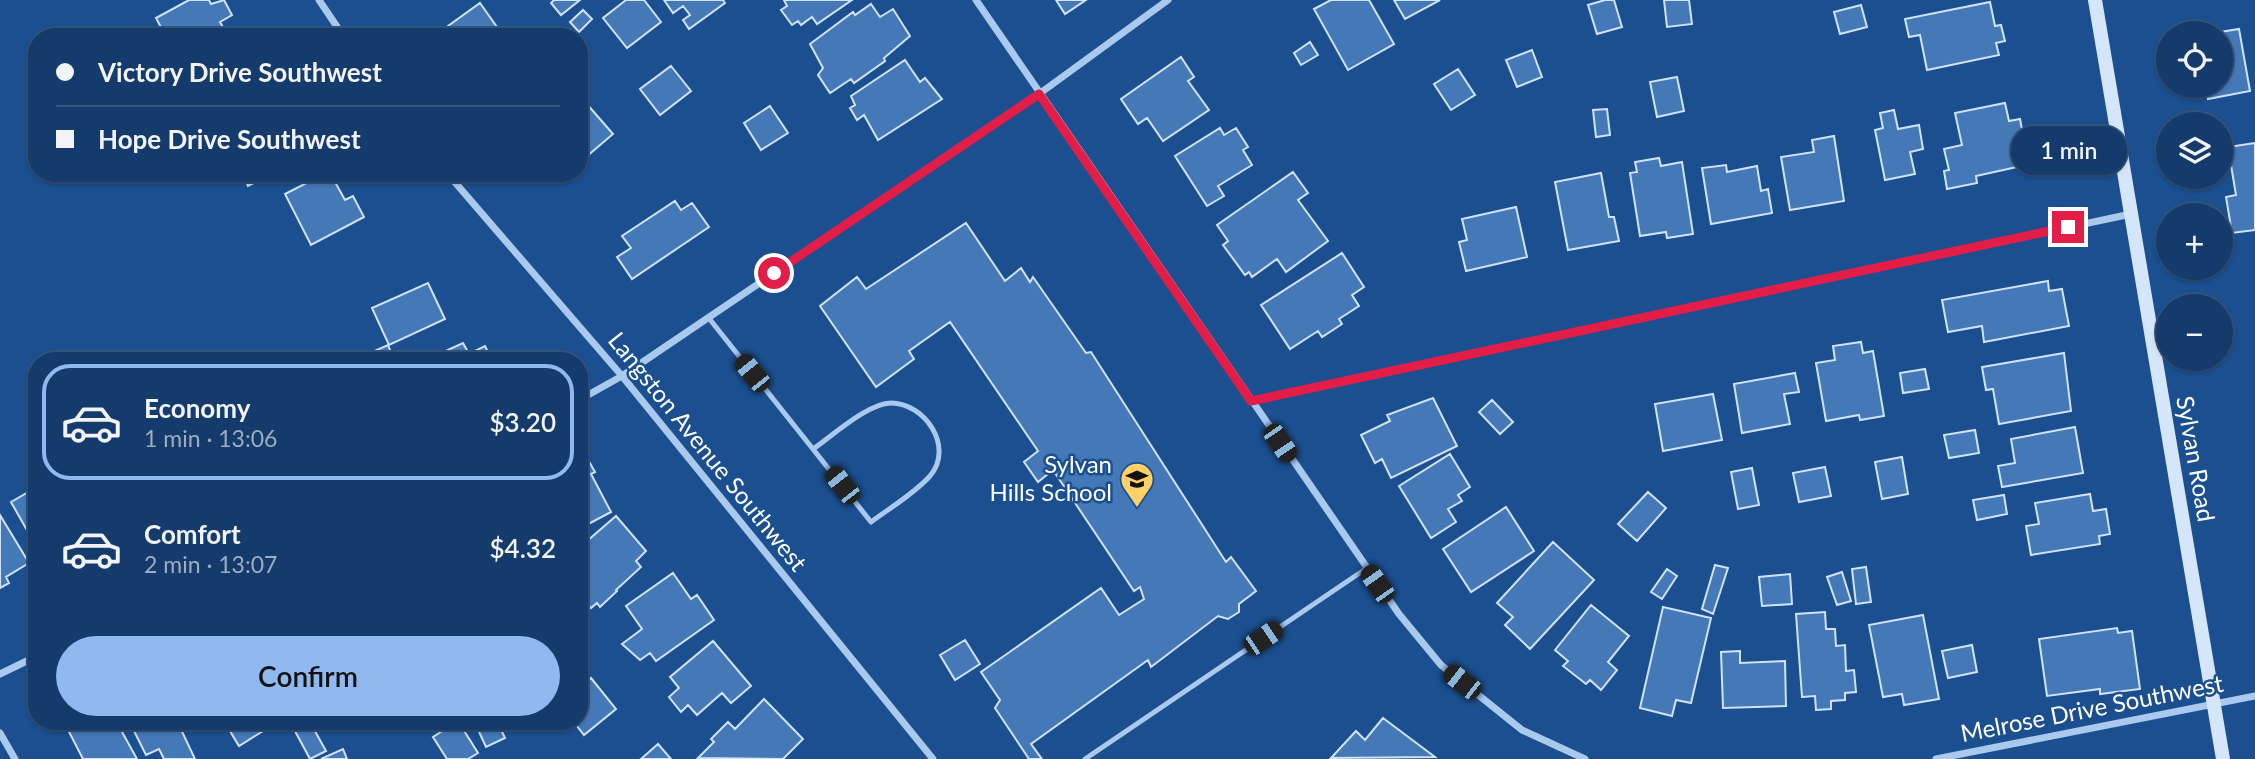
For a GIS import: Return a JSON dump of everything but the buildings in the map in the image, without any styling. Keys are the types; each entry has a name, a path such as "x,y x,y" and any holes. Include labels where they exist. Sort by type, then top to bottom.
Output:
{"main road":[{"name":"Sylvan Road","path":"2095,0 2223,759"}],"street":[{"path":"319,0 338,28"},
{"path":"976,0 1399,614 1441,666 1522,730 1585,759"},
{"path":"588,395 622,376 1039,94 1168,0"},
{"name":"Langston Avenue Southwest","path":"455,182 622,376 933,759"},
{"path":"1251,401 2131,214"},
{"path":"0,674 28,660"},
{"name":"Melrose Drive Southwest","path":"1936,759 2255,696"},
{"path":"0,733 15,759"}],"lane":[{"path":"709,317 813,449 871,522 931,475 937,460 938,444 929,422 917,410 890,403 871,408 813,449"},
{"path":"1085,759 1367,568"}],"place":[{"name":"Sylvan Hills School","path":"1137,509"}],"route":[{"path":"774,273 1039,94 1251,401 2068,227"}]}
